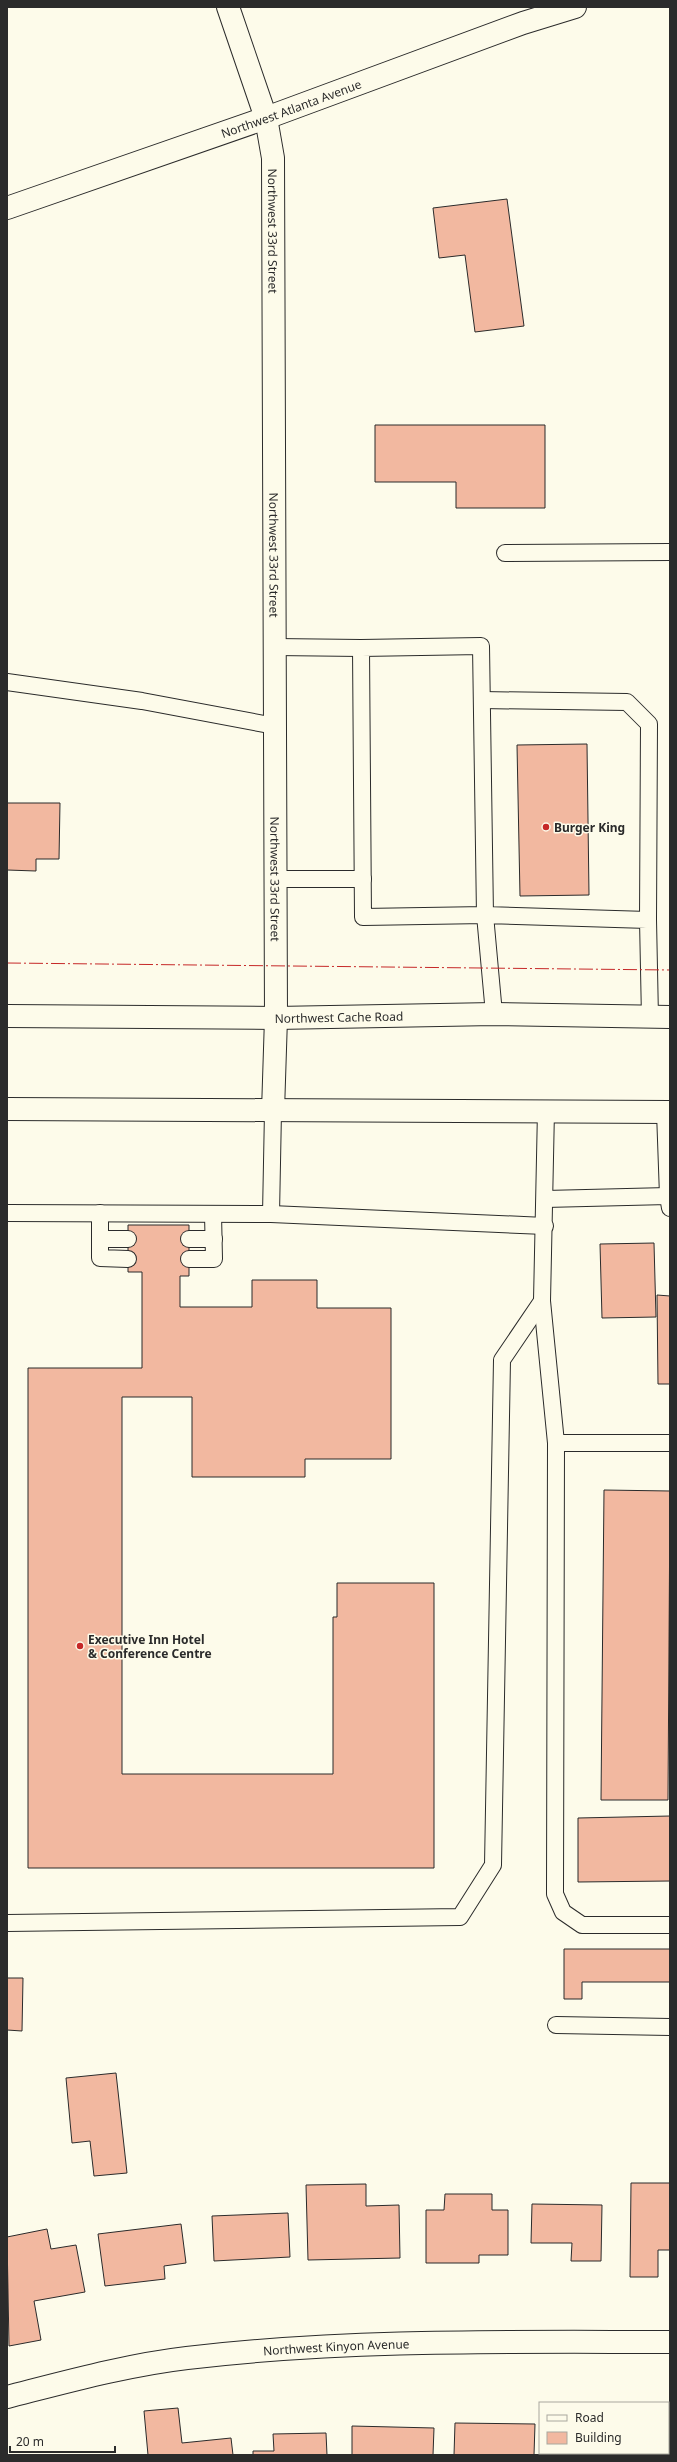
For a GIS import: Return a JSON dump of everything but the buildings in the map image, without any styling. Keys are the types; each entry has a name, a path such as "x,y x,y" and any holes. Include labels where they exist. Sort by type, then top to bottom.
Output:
{"street":[{"name":"Northwest 33rd Street","path":"228,7 266,118 273,158 276,880 276,1018 273,1111"},
{"name":"Northwest Atlanta Avenue","path":"7,208 266,118 523,23 575,7"},
{"name":"Northwest Cache Road","path":"7,1016 276,1018 494,1014 660,1018"},
{"path":"7,1109 273,1111 546,1110 667,1112"},
{"name":"Northwest Kinyon Avenue","path":"7,2397 82,2378 186,2358 313,2346 433,2342 670,2342"}],"lane":[{"path":"504,553 670,552"},
{"path":"275,647 361,648 480,646 485,915 494,1014"},
{"path":"361,648 363,917 485,915 648,920"},
{"path":"7,682 142,701 275,726"},
{"path":"482,700 627,702 649,724 648,920 660,1018"},
{"path":"276,880 362,880"},
{"path":"546,1110 545,1226 542,1301 556,1443 555,1894 564,1912 582,1925 670,1924"},
{"path":"271,1214 273,1111"},
{"path":"545,1199 669,1202 667,1112"},
{"path":"7,1213 271,1214 545,1226"},
{"path":"100,1213 100,1258 128,1259"},
{"path":"189,1259 214,1259 213,1214"},
{"path":"100,1239 128,1239"},
{"path":"189,1239 214,1239"},
{"path":"7,1923 460,1917 494,1865 502,1360 542,1301"},
{"path":"556,1443 670,1442"},
{"path":"556,2025 670,2027"}],"power":[{"path":"7,963 670,970"}],"place":[{"name":"Burger King","path":"546,827"},
{"name":"Executive Inn Hotel & Conference Centre","path":"80,1646"}]}
